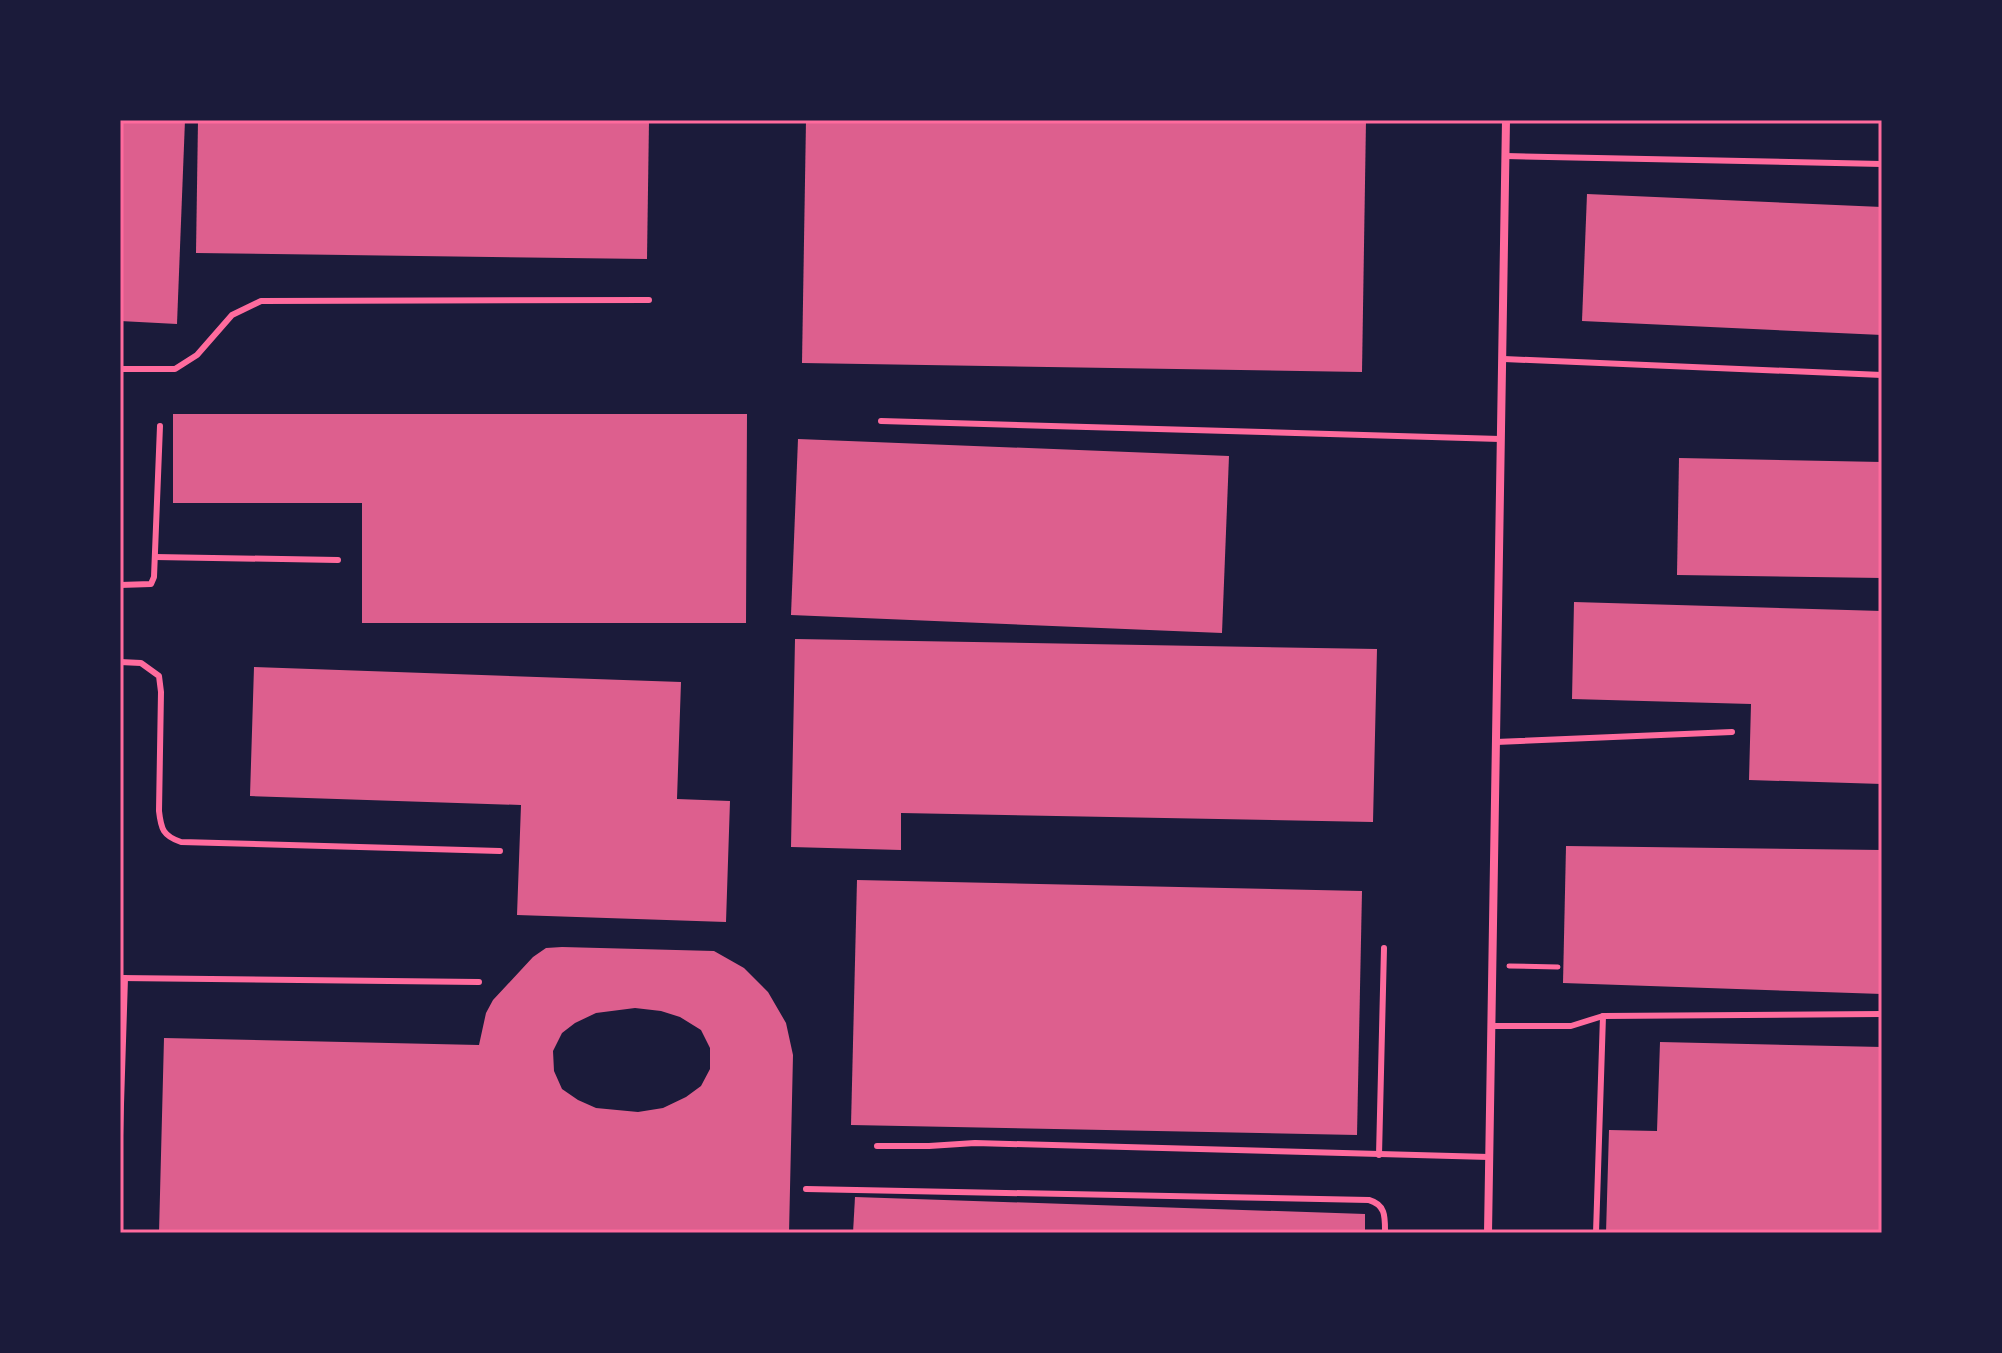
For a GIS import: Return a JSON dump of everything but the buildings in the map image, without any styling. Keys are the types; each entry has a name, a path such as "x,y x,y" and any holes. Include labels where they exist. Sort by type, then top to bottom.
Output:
{"street":[{"path":"1488,1233 1506,120"}],"lane":[{"path":"1506,156 1882,164"},
{"path":"120,369 175,369 197,355 232,315 261,301 649,300"},
{"path":"1504,359 1882,375"},
{"path":"881,421 1500,439"},
{"path":"120,585 151,584 155,557 160,426"},
{"path":"155,557 338,560"},
{"path":"120,662 141,663 159,676 159,811 160,828 167,838 181,842 500,851"},
{"path":"1496,742 1732,732"},
{"path":"1379,1155 1384,948"},
{"path":"120,1136 122,978 479,982"},
{"path":"1491,1026 1571,1026 1603,1016 1882,1014"},
{"path":"1596,1233 1603,1016"},
{"path":"877,1146 975,1143 1489,1157"},
{"path":"806,1189 1369,1200 1377,1202 1383,1209 1385,1233"}],"path":[{"path":"1492,966 1558,967"}]}
